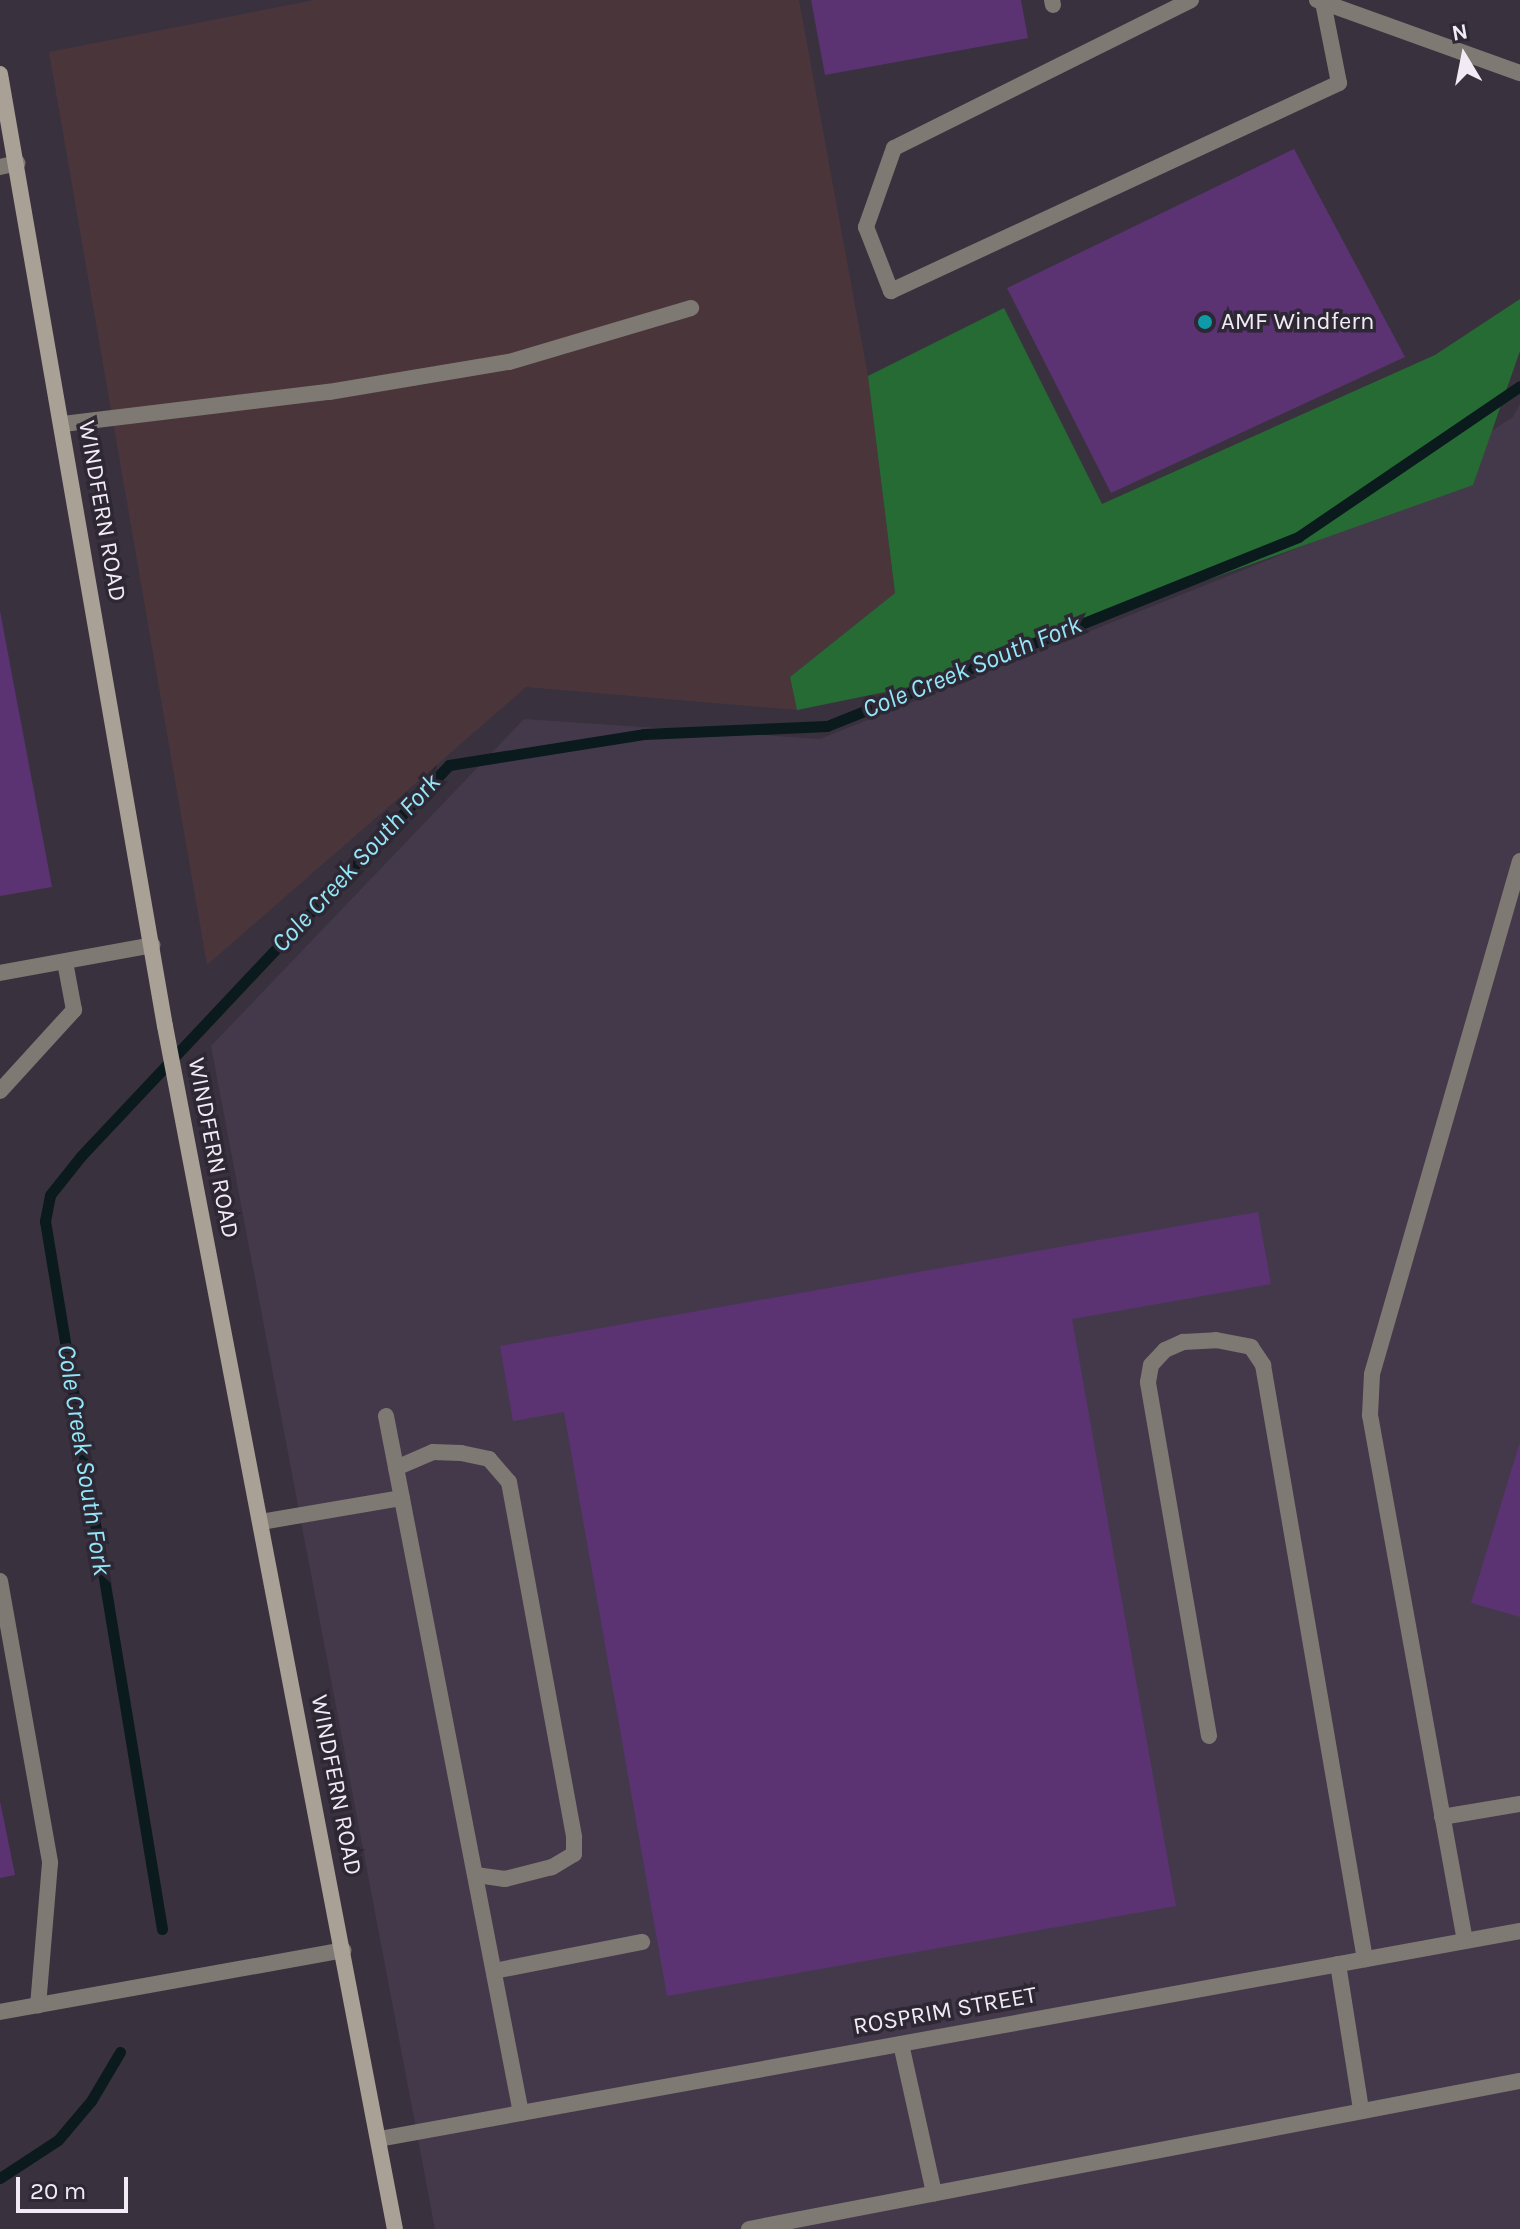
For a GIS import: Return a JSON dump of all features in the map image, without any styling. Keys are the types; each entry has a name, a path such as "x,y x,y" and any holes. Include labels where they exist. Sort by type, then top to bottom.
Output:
{"street":[{"path":"1191,0 894,148 866,227 891,291 1339,83 1320,1"},
{"path":"1320,1 1520,73"},
{"name":"WINDFERN ROAD","path":"0,74 18,163 165,1026 395,2229"},
{"path":"0,167 18,163"},
{"path":"63,424 329,392 509,362 691,308"},
{"path":"1465,1941 1370,1415 1372,1374 1520,861"},
{"path":"0,973 152,945"},
{"path":"0,1091 74,1010 65,962"},
{"path":"1209,1736 1148,1382 1151,1365 1165,1350 1183,1342 1216,1340 1251,1347 1263,1365 1365,1959"},
{"path":"386,1416 521,2113"},
{"path":"396,1468 433,1452 461,1453 489,1459 509,1482 574,1837 574,1854 552,1867 505,1879 475,1875"},
{"path":"261,1522 402,1498"},
{"path":"0,1581 50,1863 38,2005"},
{"path":"1442,1817 1520,1804"},
{"name":"ROSPRIM STREET","path":"379,2139 1520,1931"},
{"path":"494,1971 642,1942"},
{"path":"0,2012 343,1950"},
{"path":"1338,1964 1361,2110"},
{"path":"901,2044 934,2193"},
{"path":"749,2229 1520,2081"}],"shaded area":[{"path":"314,0 799,0 868,376 895,593 790,677 797,710 526,687 207,965 49,52"},
{"path":"1520,404 1520,2229 435,2229 211,1046 524,719 820,739 1333,534 1513,417"}],"green space":[{"path":"1520,299 1520,351 1473,485 905,688 797,710 790,677 895,593 868,376 1004,308 1102,504 1435,355"}],"building":[{"path":"811,0 1021,0 1028,38 825,75"},
{"name":"AMF Windfern","path":"1294,149 1405,357 1111,493 1007,288"},
{"path":"0,611 52,887 0,896"},
{"path":"1258,1212 1271,1284 1072,1319 1176,1906 667,1996 564,1412 513,1421 500,1346"},
{"path":"1520,1445 1520,1617 1471,1603"},
{"path":"0,1801 15,1875 0,1878"}],"waterway":[{"name":"Cole Creek South Fork","path":"162,1929 45,1221 50,1195 81,1156 449,765 644,734 827,726 1298,537 1520,386"},
{"name":"Cole Creek South Fork","path":"0,2178 58,2140 91,2101 120,2052"}],"place":[{"name":"AMF Windfern","path":"1205,322"}]}
